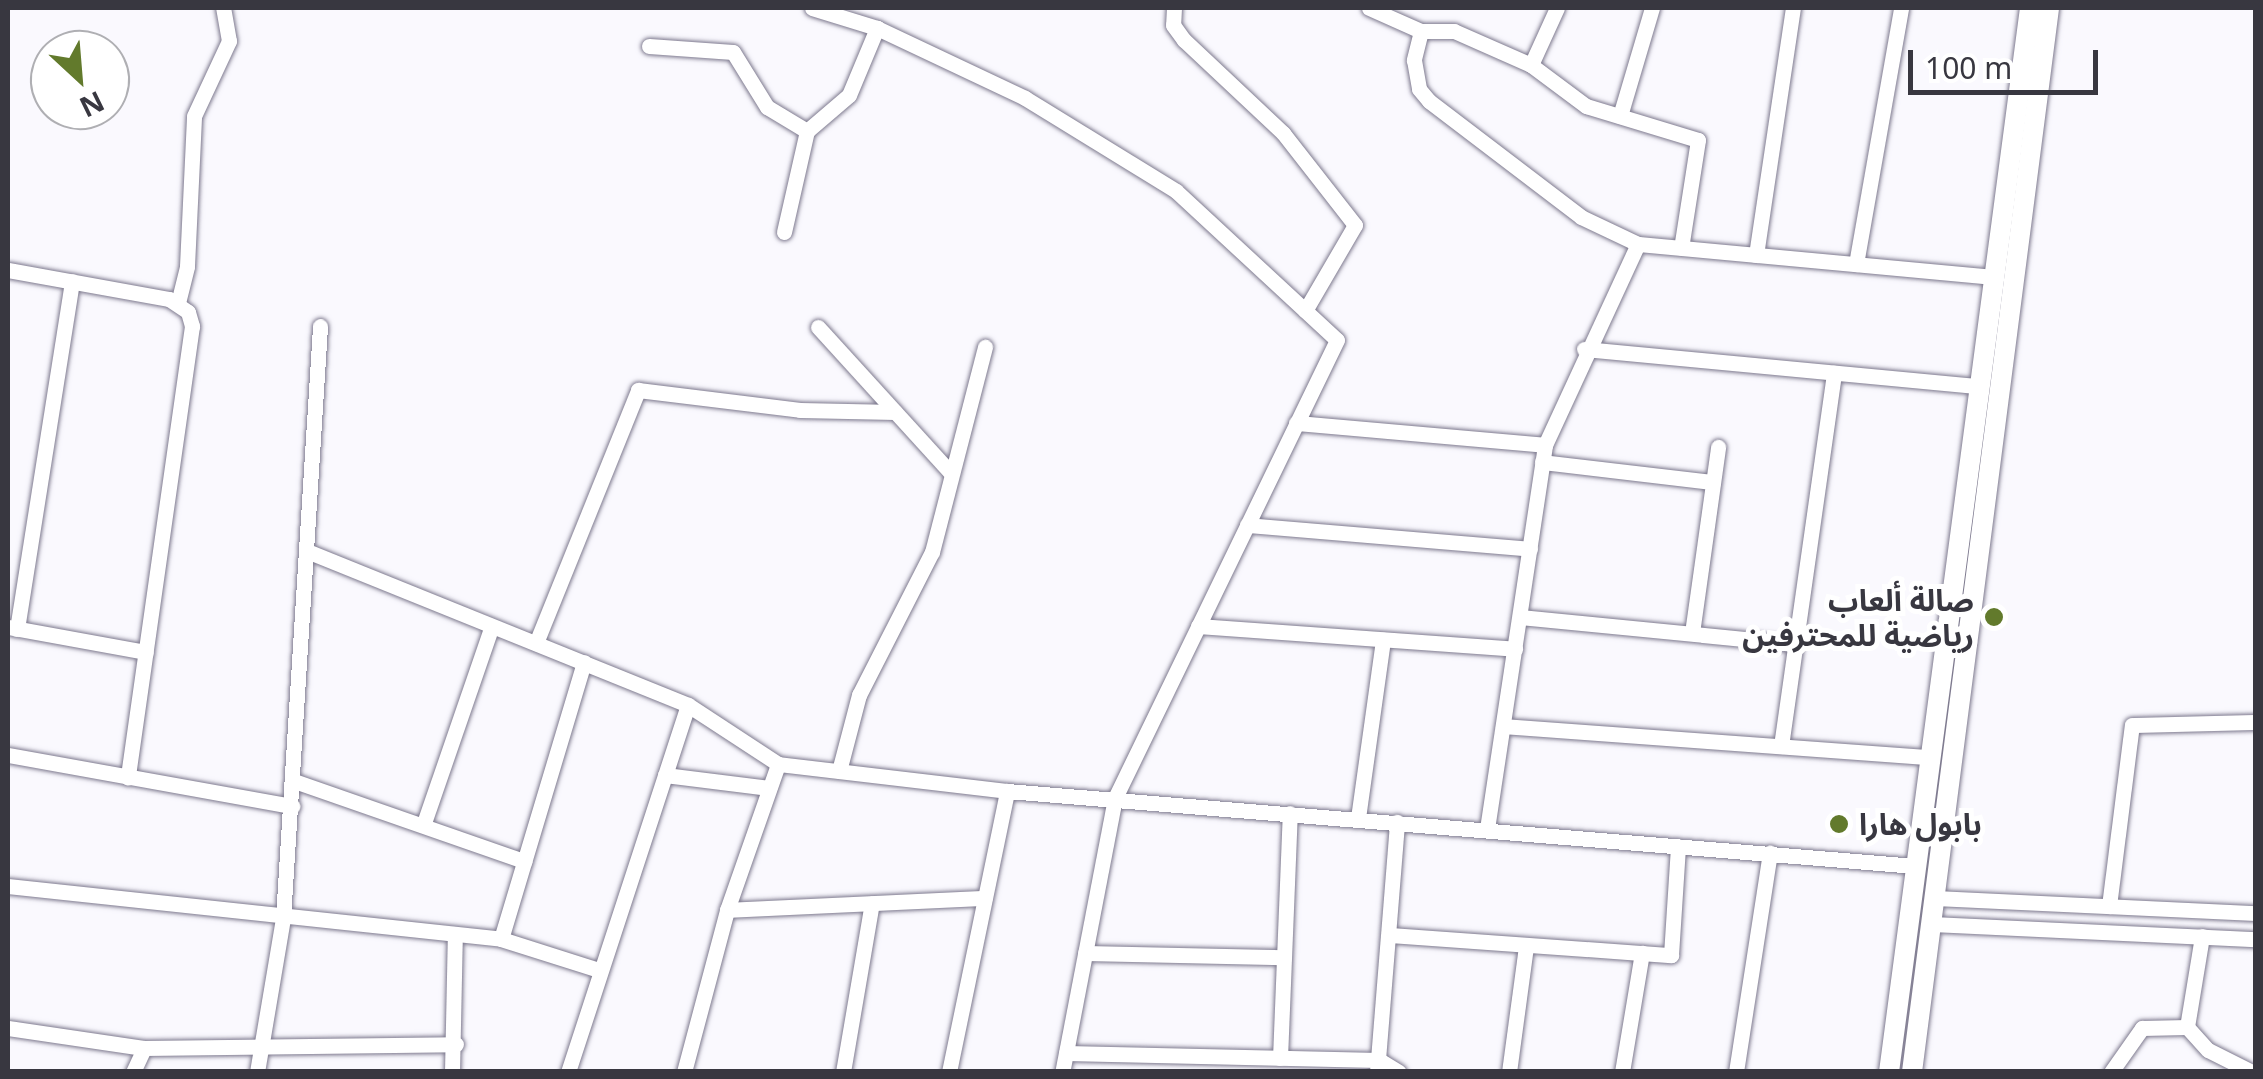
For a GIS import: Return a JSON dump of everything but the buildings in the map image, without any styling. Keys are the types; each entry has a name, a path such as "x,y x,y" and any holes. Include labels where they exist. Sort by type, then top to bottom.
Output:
{"main road":[{"path":"1889,1072 2030,8"},
{"path":"1912,1072 2049,8"}],"street":[{"path":"128,776 192,326 178,303 187,266 194,116 229,41 222,8"},
{"path":"812,8 842,12 1026,98 1176,192 1337,340 1115,798 1062,1072"},
{"path":"1174,8 1173,24 1184,40 1283,133 1356,225 1305,311"},
{"path":"1370,8 1421,31 1454,31 1531,65 1586,106 1698,140 1681,248"},
{"path":"1531,65 1557,8"},
{"path":"1620,116 1652,8"},
{"path":"1756,255 1793,8"},
{"path":"1856,264 1901,8"},
{"path":"784,232 807,131 850,95 877,28"},
{"path":"1421,31 1414,60 1418,88 1429,101 1581,216 1638,244 1994,276"},
{"path":"649,46 733,52 767,107 807,131"},
{"path":"1487,830 1545,445 1584,350 1638,244"},
{"path":"8,270 178,303"},
{"path":"72,282 12,628 146,652"},
{"path":"257,1072 265,1051 283,918 320,326"},
{"path":"818,326 951,473"},
{"path":"839,771 859,695 932,552 986,347"},
{"path":"1584,350 1979,386"},
{"path":"1781,746 1834,373"},
{"path":"536,643 638,390 800,410 895,412"},
{"path":"1296,423 1545,445"},
{"path":"1692,634 1718,447"},
{"path":"1542,462 1713,482"},
{"path":"1247,525 1530,549"},
{"path":"307,552 688,704 778,764 1007,791 1914,866"},
{"path":"1520,616 1796,644"},
{"path":"424,823 492,626"},
{"path":"1198,626 1515,649"},
{"path":"1358,818 1383,640"},
{"path":"501,938 584,662"},
{"path":"568,1072 688,704"},
{"path":"2109,906 2132,725 2256,722"},
{"path":"1503,726 1929,757"},
{"path":"8,754 292,806"},
{"path":"684,1072 727,910 778,764"},
{"path":"664,775 769,788"},
{"path":"294,781 424,823 524,861"},
{"path":"949,1072 1007,791"},
{"path":"1280,1058 1290,813"},
{"path":"1378,1066 1397,822"},
{"path":"1390,934 1670,955 1678,846"},
{"path":"1736,1072 1770,854"},
{"path":"8,886 501,938 599,970"},
{"path":"727,910 985,898"},
{"path":"1935,898 2256,913"},
{"path":"832,1072 843,1071 872,904"},
{"path":"1932,924 2256,939"},
{"path":"452,1072 456,1044 455,934"},
{"path":"2202,936 2188,1027 2208,1050 2252,1072"},
{"path":"1509,1072 1526,946"},
{"path":"1085,953 1284,957"},
{"path":"1622,1072 1642,953"},
{"path":"2111,1072 2142,1028 2188,1027"},
{"path":"8,1028 144,1048 265,1051 456,1044"},
{"path":"133,1072 144,1048"},
{"path":"1066,1053 1154,1063 1280,1058 1378,1066 1399,1072"}],"place":[{"name":"صالة ألعاب رياضية للمحترفين","path":"1994,617"},
{"name":"بابول هارا","path":"1839,824"}]}
